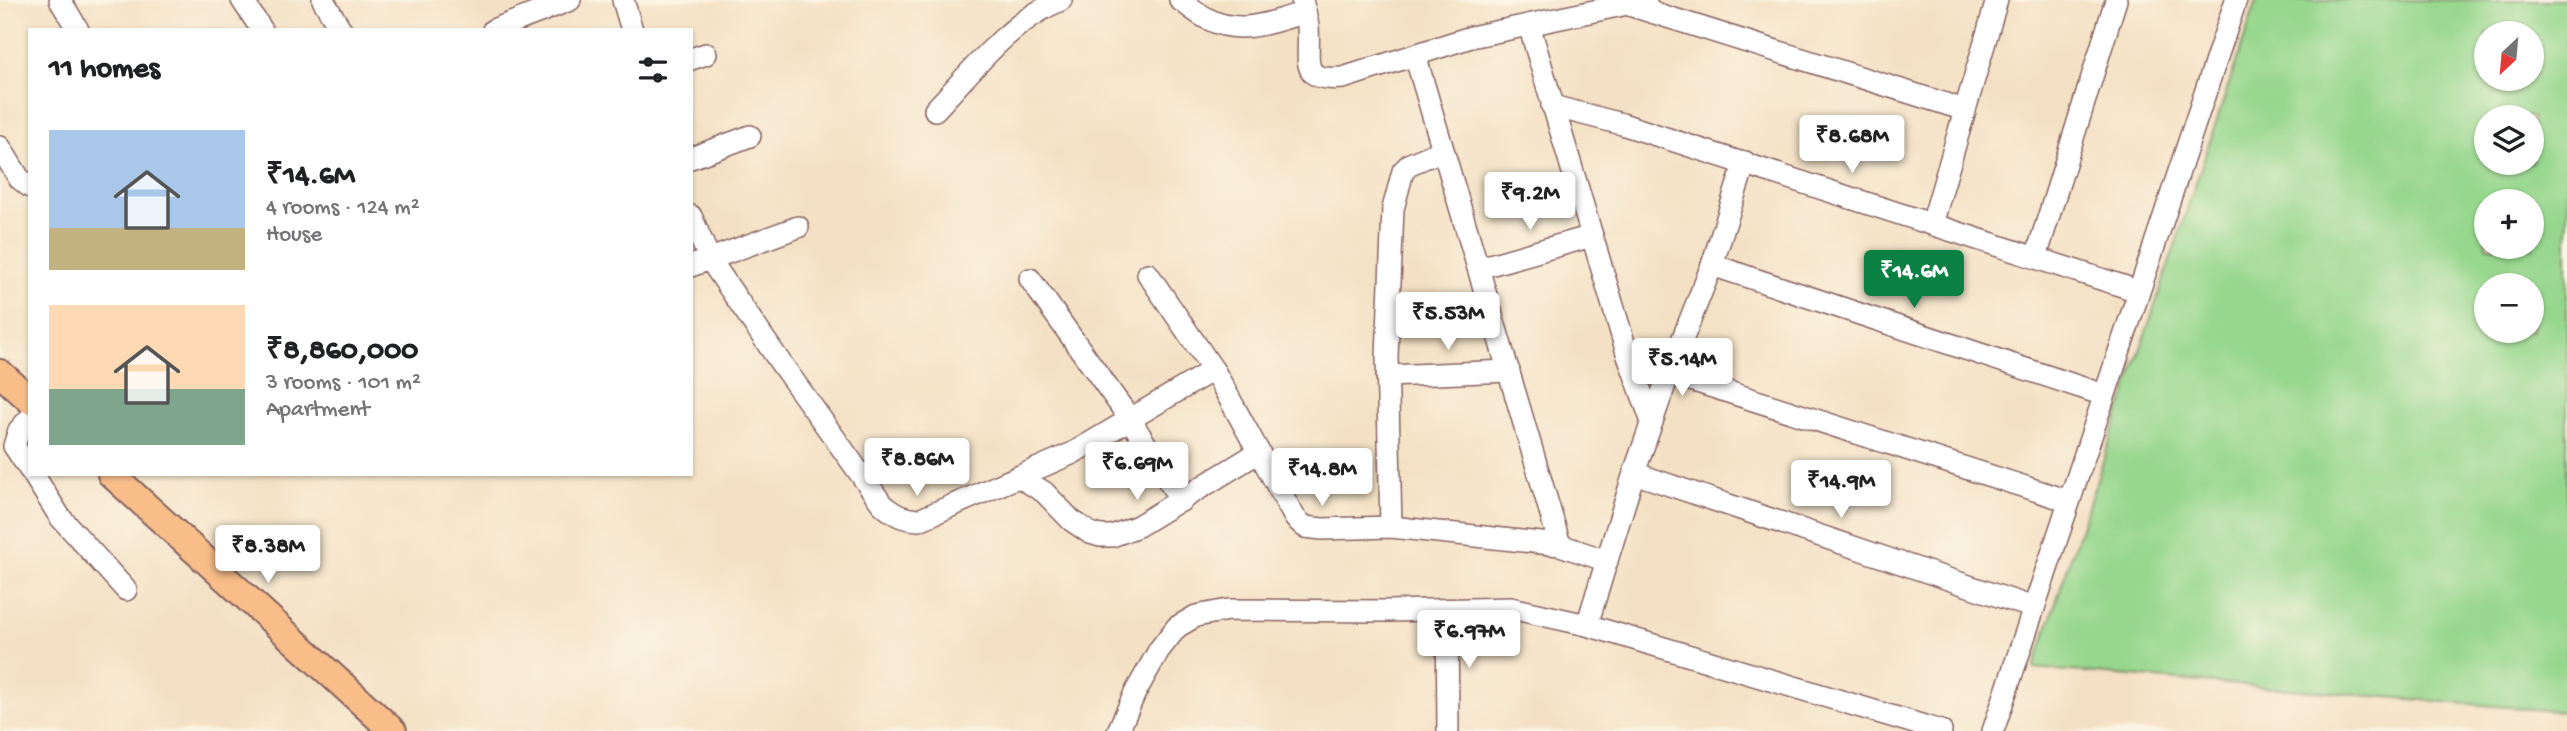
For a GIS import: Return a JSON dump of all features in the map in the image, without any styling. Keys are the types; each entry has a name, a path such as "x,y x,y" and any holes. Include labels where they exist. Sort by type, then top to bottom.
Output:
{"main road":[{"path":"0,373 28,398"},
{"path":"113,476 393,731"}],"street":[{"path":"60,0 77,28"},
{"path":"242,0 261,28"},
{"path":"323,0 332,27"},
{"path":"498,28 570,0"},
{"path":"623,0 631,28"},
{"path":"935,110 1001,41 1048,6 1061,0"},
{"path":"1180,0 1208,20 1234,27 1260,26 1303,6 1308,26 1308,63 1311,72 1321,79 1343,78 1471,37 1637,2 1965,110"},
{"path":"1932,224 1997,0"},
{"path":"2036,257 2116,0"},
{"path":"1993,731 2236,0"},
{"path":"1529,25 1628,356 1652,422"},
{"path":"1415,55 1560,545"},
{"path":"1552,106 1622,124 1745,162 2138,291"},
{"path":"693,157 750,136"},
{"path":"0,147 19,178 28,185"},
{"path":"1391,527 1387,376 1395,194 1403,171 1410,164 1443,150"},
{"path":"1587,625 1634,473 1669,373 1712,265 1745,162"},
{"path":"693,226 700,262 788,373 882,504 894,515 919,520 1073,453 1213,370"},
{"path":"700,262 799,227"},
{"path":"1479,268 1592,236"},
{"path":"1712,265 2104,395"},
{"path":"1148,274 1213,370 1298,523 1305,527 1322,529 1391,527 1560,545 1607,561"},
{"path":"1030,278 1130,419 1181,501"},
{"path":"1387,376 1509,371"},
{"path":"1669,373 2069,501"},
{"path":"28,420 19,430 14,446 28,467"},
{"path":"1019,477 1044,492 1071,520 1090,533 1112,536 1138,526 1259,452"},
{"path":"1634,473 2034,608"},
{"path":"34,476 60,517 126,590"},
{"path":"1118,731 1159,650 1177,627 1196,616 1228,610 1511,608 1587,625 1941,731"},
{"path":"1447,610 1448,731"}],"green space":[{"path":"2257,0 2567,0 2567,712 2034,668"}]}
